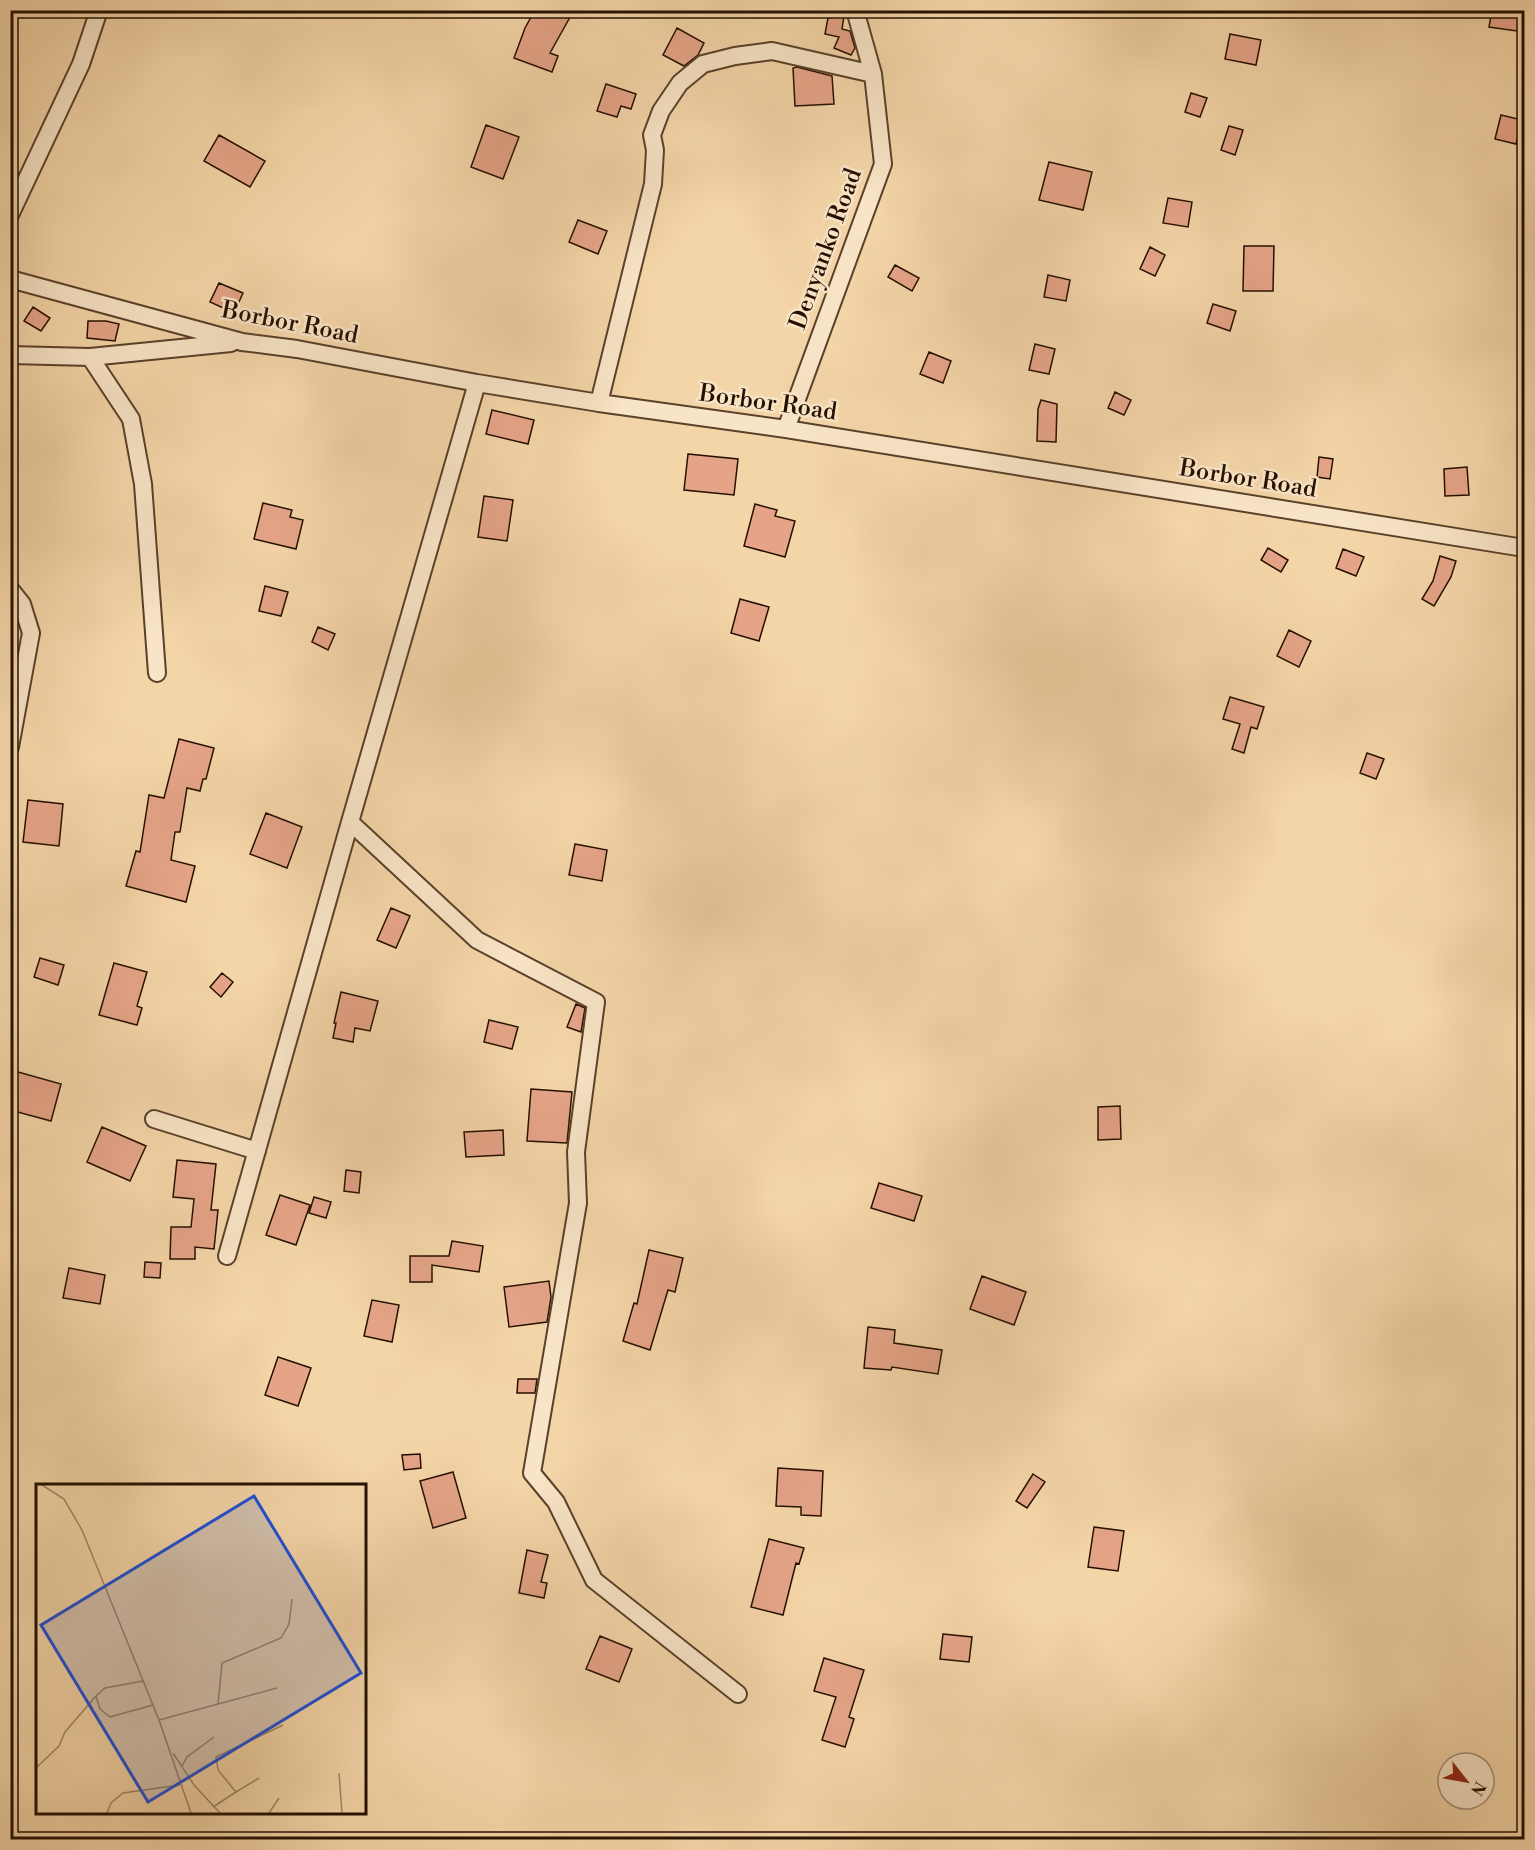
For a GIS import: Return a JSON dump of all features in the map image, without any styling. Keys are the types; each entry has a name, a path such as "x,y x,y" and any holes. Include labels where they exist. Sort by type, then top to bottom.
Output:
{"street":[{"path":"10,215 81,64 99,10"},
{"name":"Denyanko Road","path":"786,429 883,164 873,74 855,10"},
{"path":"598,403 653,184 655,150 652,135 661,111 680,83 703,64 735,56 772,51 873,74"},
{"name":"Borbor Road","path":"10,279 242,342 297,349 598,403 786,429 1524,548"},
{"path":"10,355 90,357 242,342"},
{"path":"90,357 131,419 143,484 157,673"},
{"path":"227,1256 477,383"},
{"path":"10,589 22,604 31,633 10,747"},
{"path":"350,822 477,940 596,1002 576,1152 578,1203 532,1473 556,1502 594,1580 738,1694"},
{"path":"154,1119 257,1150"}],"building":[{"path":"535,10 574,10 550,53 558,56 552,72 514,58 525,28"},
{"path":"833,10 845,10 842,29 850,31 855,48 851,55 834,48 839,37 825,34 828,18 831,18"},
{"path":"1492,10 1524,10 1524,32 1489,27"},
{"path":"677,28 704,43 698,55 684,66 663,55"},
{"path":"1230,34 1261,40 1256,65 1225,59"},
{"path":"793,68 832,76 834,104 795,106"},
{"path":"606,84 636,94 631,109 621,106 617,117 597,111"},
{"path":"1191,93 1207,98 1200,117 1185,112"},
{"path":"1501,115 1522,120 1516,144 1495,139"},
{"path":"486,125 519,137 503,179 471,167"},
{"path":"1229,126 1243,130 1235,155 1221,150"},
{"path":"219,135 265,161 250,187 204,161"},
{"path":"1049,162 1092,172 1083,210 1039,200"},
{"path":"1168,198 1192,202 1188,227 1163,223"},
{"path":"578,220 607,231 598,254 569,242"},
{"path":"1244,246 1274,246 1273,291 1243,291"},
{"path":"1150,247 1165,255 1155,276 1140,269"},
{"path":"895,265 919,278 912,291 888,277"},
{"path":"1048,275 1070,280 1066,301 1044,297"},
{"path":"219,283 243,293 234,313 210,302"},
{"path":"1213,304 1236,311 1230,331 1207,323"},
{"path":"33,307 50,318 41,331 24,321"},
{"path":"88,321 119,324 115,341 87,338"},
{"path":"1035,344 1055,349 1049,374 1029,370"},
{"path":"929,352 951,361 943,383 920,374"},
{"path":"1115,392 1131,400 1124,415 1108,408"},
{"path":"1041,400 1057,404 1056,442 1037,441 1038,409"},
{"path":"492,410 534,420 528,444 486,434"},
{"path":"688,454 738,459 734,495 684,490"},
{"path":"1319,457 1333,459 1330,479 1317,477"},
{"path":"1467,467 1469,495 1445,496 1444,469"},
{"path":"484,496 513,500 507,541 478,537"},
{"path":"263,503 292,510 290,517 303,520 296,549 254,539"},
{"path":"755,504 777,510 775,516 795,521 785,557 744,546"},
{"path":"1268,548 1288,560 1281,572 1261,560"},
{"path":"1343,549 1364,557 1356,576 1336,568"},
{"path":"1440,556 1456,561 1451,577 1434,606 1422,599 1433,581"},
{"path":"265,586 288,592 281,616 259,611"},
{"path":"740,599 769,607 759,641 731,633"},
{"path":"318,627 335,634 328,650 312,642"},
{"path":"1289,630 1311,641 1299,667 1277,656"},
{"path":"1230,697 1264,707 1257,729 1251,727 1244,753 1232,749 1240,724 1223,719"},
{"path":"179,739 214,748 206,779 203,779 200,791 187,788 180,832 175,832 171,860 195,866 186,902 126,886 136,851 140,852 149,795 164,798"},
{"path":"1367,753 1384,759 1376,779 1360,773"},
{"path":"28,800 63,804 59,846 23,842"},
{"path":"266,813 302,827 287,868 250,854"},
{"path":"575,844 607,850 602,881 569,875"},
{"path":"391,908 410,916 396,948 377,940"},
{"path":"40,958 64,965 58,985 34,977"},
{"path":"114,963 147,972 137,1006 142,1008 137,1025 99,1015"},
{"path":"222,973 233,982 221,997 210,987"},
{"path":"341,992 378,1001 370,1031 355,1028 353,1042 333,1038"},
{"path":"576,1004 585,1008 581,1032 567,1027"},
{"path":"489,1020 518,1027 512,1049 484,1042"},
{"path":"18,1072 61,1084 51,1121 10,1110 10,1098"},
{"path":"531,1089 572,1092 567,1143 527,1141"},
{"path":"1120,1106 1121,1139 1098,1140 1098,1107"},
{"path":"102,1127 146,1146 130,1181 87,1162"},
{"path":"503,1130 504,1155 466,1157 464,1132"},
{"path":"177,1160 216,1164 211,1210 218,1210 214,1249 195,1247 195,1259 170,1259 171,1227 191,1227 194,1199 173,1197"},
{"path":"346,1170 361,1172 359,1193 344,1191"},
{"path":"879,1183 922,1196 914,1221 871,1208"},
{"path":"280,1195 310,1205 296,1245 266,1235"},
{"path":"314,1197 331,1202 326,1218 309,1213"},
{"path":"452,1241 483,1246 479,1272 432,1265 432,1282 410,1282 410,1256 449,1256"},
{"path":"649,1250 683,1258 675,1292 668,1290 650,1350 623,1341 634,1303 637,1304"},
{"path":"145,1262 161,1263 160,1278 144,1277"},
{"path":"69,1268 105,1275 100,1304 63,1298"},
{"path":"982,1276 1026,1292 1014,1325 970,1309"},
{"path":"549,1281 551,1297 547,1322 509,1327 504,1287"},
{"path":"372,1300 399,1305 392,1342 364,1336"},
{"path":"868,1327 895,1330 894,1343 942,1350 938,1374 892,1367 891,1370 864,1368"},
{"path":"278,1357 311,1368 298,1406 265,1395"},
{"path":"518,1379 537,1379 535,1393 517,1393"},
{"path":"420,1454 421,1468 404,1470 402,1455"},
{"path":"778,1468 823,1471 821,1516 801,1515 801,1507 776,1506"},
{"path":"453,1472 466,1518 433,1528 420,1481"},
{"path":"1033,1474 1045,1482 1027,1508 1016,1501"},
{"path":"1094,1527 1124,1531 1118,1571 1088,1567"},
{"path":"769,1539 804,1548 799,1564 796,1563 783,1615 751,1607"},
{"path":"527,1550 548,1555 541,1582 547,1583 544,1598 519,1593"},
{"path":"943,1634 972,1637 969,1662 940,1659"},
{"path":"600,1636 632,1649 619,1682 586,1669"},
{"path":"824,1658 864,1670 849,1717 854,1719 845,1747 822,1740 836,1697 814,1691"}]}
